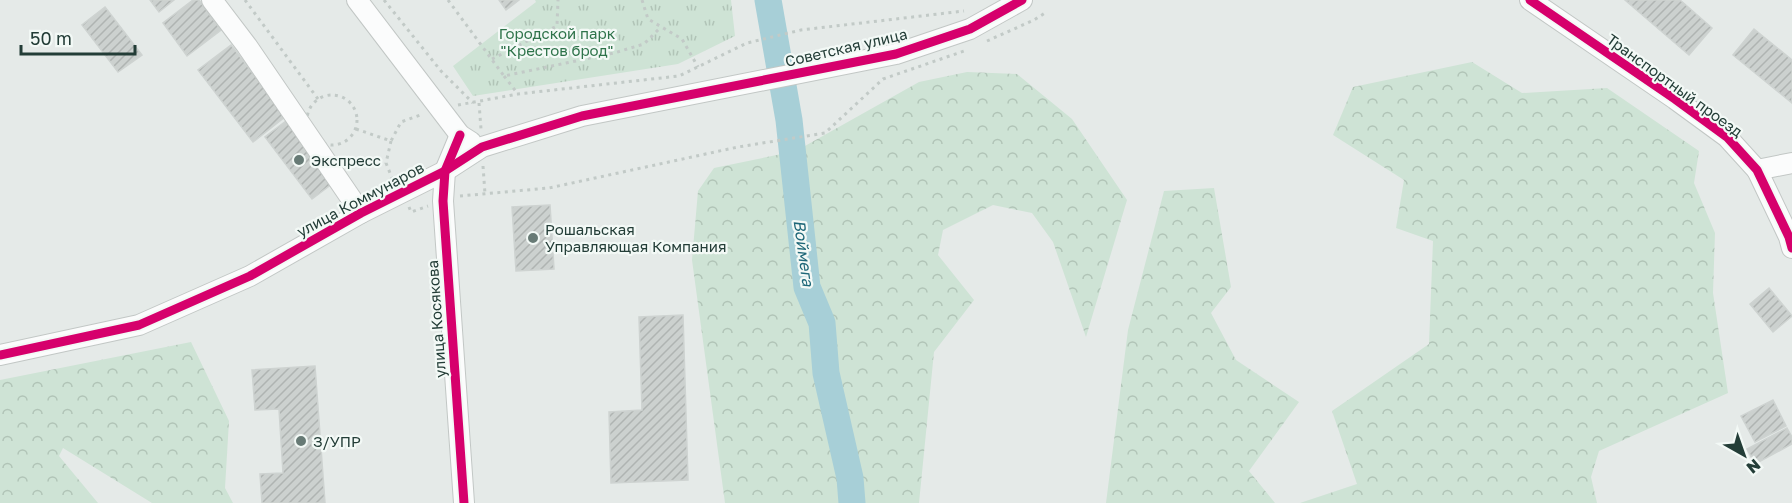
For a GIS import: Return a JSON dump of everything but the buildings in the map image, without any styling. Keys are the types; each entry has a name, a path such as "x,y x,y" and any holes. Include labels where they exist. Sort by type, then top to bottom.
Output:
{"street":[{"path":"212,0 247,46 361,213"},
{"path":"357,0 460,135 476,146 482,147"},
{"name":"Советская улица","path":"740,85 906,51 970,29 1022,0"},
{"name":"Транспортный проезд","path":"1530,0 1675,99 1726,137 1757,170 1792,248"},
{"name":"улица Коммунаров","path":"0,355 139,325 250,276 361,213 445,171 482,147 582,116 740,85"},
{"name":"улица Косякова","path":"460,135 445,171 443,201 464,503"},
{"path":"1757,170 1792,163"}],"path":[{"path":"245,0 318,99"},
{"path":"384,0 441,70 473,104"},
{"path":"447,0 518,94"},
{"path":"492,59 557,26 558,0"},
{"path":"642,0 648,19 682,39 698,67"},
{"path":"356,129 391,141 401,122 440,108 473,104 518,94 679,76 747,44 801,30 964,11"},
{"path":"984,42 1045,13"},
{"path":"504,76 614,53 644,44 661,27"},
{"path":"443,201 458,196 549,188 738,147 825,133 883,79 974,46"},
{"path":"333,95 348,101 356,113 356,129 346,141 339,145 323,144 311,134 307,119 312,105 318,99 333,95"}],"green space":[{"name":"Городской парк \"Крестов брод\"","path":"535,0 731,0 735,36 678,64 473,96 453,66 536,2"},
{"path":"1472,62 1522,93 1607,88 1699,151 1694,183 1715,233 1713,293 1728,393 1599,451 1591,477 1597,503 1300,503 1357,484 1332,411 1429,344 1433,241 1396,228 1404,180 1333,135 1353,87"},
{"path":"967,72 1017,74 1072,119 1127,200 1086,337 1053,242 1032,213 993,205 943,230 938,255 974,300 934,352 919,503 725,503 692,260 698,191 714,168 796,151 919,82"},
{"path":"1214,188 1231,287 1211,313 1236,360 1299,402 1249,471 1275,503 1106,503 1128,330 1164,191"},
{"path":"191,342 229,421 225,488 233,503 152,503 63,448 59,456 98,503 0,503 0,380"}],"waterway":[{"name":"Воймега","path":"768,0 789,120 807,287 822,323 826,373 850,478 852,503"}],"cycle path":[{"path":"0,355 139,325 250,276 361,213 445,171 482,147 582,116 896,54 970,29 1022,0"},
{"path":"1530,0 1727,137 1757,170 1792,248"},
{"path":"460,135 445,171 443,201 464,503"}],"place":[{"name":"Экспресс","path":"299,160"},
{"name":"Рошальская Управляющая Компания","path":"533,238"},
{"name":"З/УПР","path":"301,441"}]}
